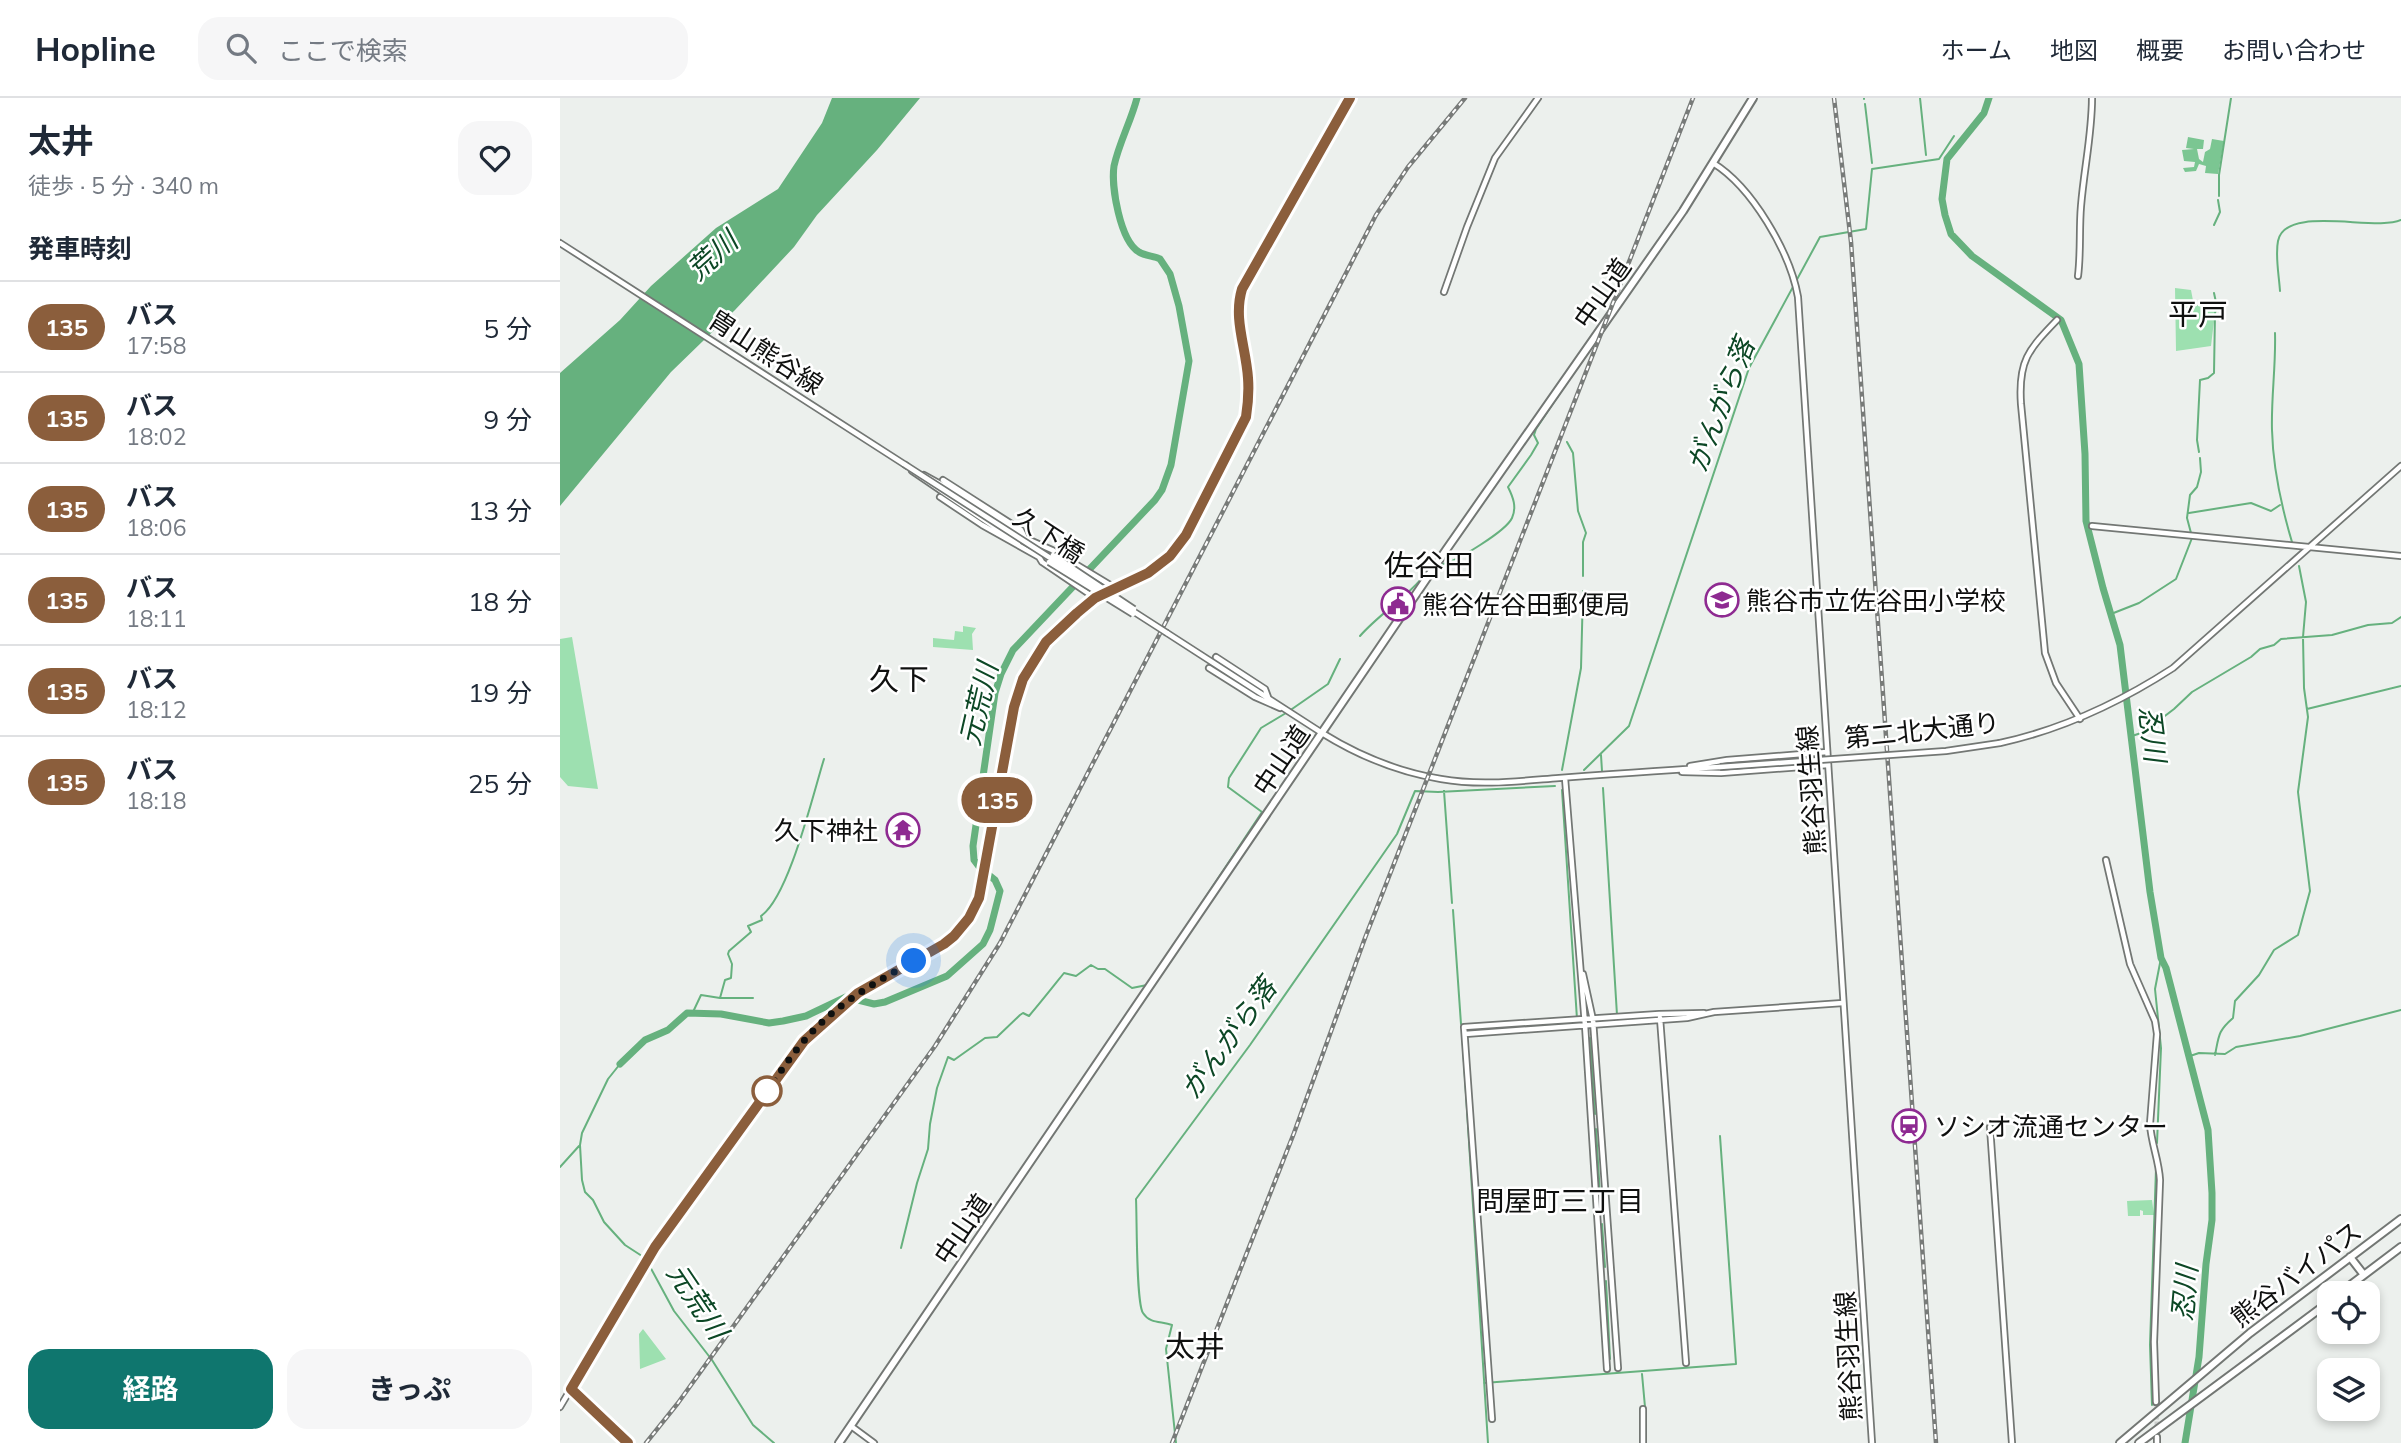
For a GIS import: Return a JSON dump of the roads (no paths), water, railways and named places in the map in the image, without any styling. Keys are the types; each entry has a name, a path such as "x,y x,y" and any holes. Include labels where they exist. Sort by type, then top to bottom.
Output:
{"highway":[{"name":"中山道","path":"839,1443 1510,458 1683,211 1753,98"},
{"name":"熊谷バイパス","path":"2120,1443 2211,1365 2401,1219"},
{"name":"熊谷バイパス","path":"2356,1281 2401,1247"},
{"path":"2350,1257 2364,1275"},
{"name":"熊谷バイパス","path":"2139,1443 2183,1413 2317,1311"}],"street":[{"path":"560,1407 645,1262 804,1041 858,993 954,936 975,908 986,865 1014,707 1023,679 1046,642 1059,628 1095,598 1148,573 1177,547 1246,417 1248,377 1238,318 1242,289 1350,98"},
{"path":"1444,292 1466,227 1495,158 1538,98"},
{"path":"2078,276 2081,208 2091,130 2092,98"},
{"name":"熊谷羽生線","path":"1713,163 1729,174 1767,223 1787,259 1800,310 1872,1443"},
{"name":"胄山熊谷線","path":"560,243 880,448"},
{"path":"2057,320 2034,346 2019,378 2045,653 2056,683 2080,719"},
{"name":"久下橋","path":"880,448 1269,698"},
{"path":"904,464 950,489 1025,538 1115,588"},
{"path":"904,464 928,484 1024,548"},
{"name":"第二北大通り","path":"1291,713 1368,758 1443,780 1483,783 1946,751 2000,743 2039,734 2080,719 2124,699 2176,666 2401,466"},
{"path":"943,480 1021,530 1025,538"},
{"path":"940,497 1112,603 1167,633"},
{"path":"2092,526 2401,556"},
{"path":"1041,546 1167,633"},
{"path":"1039,557 1042,562 1095,598"},
{"path":"1216,657 1265,689 1269,698 1291,713"},
{"path":"1209,668 1255,697 1291,713"},
{"path":"1665,770 1727,760 1828,752"},
{"path":"1639,772 1718,773 1828,765"},
{"path":"1565,778 1585,1022 1607,1369"},
{"path":"2106,860 2130,964 2155,1021 2157,1034 2150,1135 2160,1166 2154,1342 2157,1402"},
{"path":"1579,959 1593,1022 1618,1368"},
{"path":"1492,1419 1464,1030 1660,1016 1687,1018 1704,1013 1843,1003"},
{"path":"1660,1016 1686,1363"},
{"path":"1990,1127 2012,1443"},
{"path":"571,1389 628,1443"},
{"path":"1643,1409 1643,1443"},
{"path":"850,1426 874,1443"}],"water":[{"name":"荒川","path":"832,98 920,98 817,215 794,247 735,310 671,372 560,506 560,373 716,228 778,189 822,123"}],"waterway":[{"name":"元荒川","path":"620,1064 645,1040 668,1030 687,1013 721,1014 769,1023 806,1016 846,997 874,1004 885,1002 947,976 983,944 990,930 1000,891 995,880 974,860 973,846 995,693 1001,674 1013,650 1155,500 1162,490 1171,465 1189,361 1179,306 1170,274 1160,259 1139,252 1127,237 1118,212 1114,186 1116,157 1137,98"},
{"path":"1920,98 1926,155"},
{"name":"忍川","path":"1989,98 1984,113 1947,159 1942,199 1945,215 1951,234 1972,256 2061,320 2079,364 2086,521 2120,645 2150,892 2161,958 2166,968 2208,1130 2212,1220 2199,1357 2185,1443"},
{"path":"2219,196 2219,175 2231,98"},
{"path":"1865,104 1872,163"},
{"name":"がんがら落","path":"1584,770 1629,726 1749,368 1820,237 1866,229 1872,169 1939,159 1954,136"},
{"path":"2214,225 2220,212 2218,200"},
{"path":"2280,291 2277,247 2284,230 2313,221 2389,223 2401,220"},
{"path":"2199,452 2197,440 2200,380 2214,373 2217,307 2214,293"},
{"path":"2275,333 2272,418 2274,459 2292,542"},
{"path":"1443,564 1480,545 1508,524 1514,506 1508,487 1538,443 1534,435 1536,429 1570,378"},
{"path":"1567,442 1573,453 1578,511 1586,533 1583,542 1583,576"},
{"path":"2191,533 2187,518 2190,495 2197,487 2201,472 2200,458"},
{"path":"2189,513 2251,503 2271,511 2280,505"},
{"path":"2111,614 2139,603 2176,579 2192,538"},
{"path":"2215,1055 2220,1034 2233,1018 2235,1001 2259,975 2274,950 2298,935 2310,891 2298,792 2308,717 2304,688 2303,637 2306,602 2299,566"},
{"path":"1360,636 1429,569"},
{"path":"1562,770 1581,668 1583,591"},
{"path":"2132,736 2144,732 2192,692 2260,649 2274,645 2281,639 2332,635 2368,625 2392,623 2401,617"},
{"path":"1292,709 1328,684 1340,659"},
{"path":"2307,709 2401,686"},
{"path":"1162,963 1262,812 1228,787 1229,778 1261,728 1286,713"},
{"path":"1601,755 1602,771"},
{"path":"693,1012 701,995 720,998 725,980 731,978 729,951 751,932 748,926 762,920 761,916 781,888 799,844 824,759"},
{"name":"がんがら落","path":"1176,1443 1166,1349 1172,1325 1156,1322 1143,1313 1138,1277 1136,1199 1250,1045 1397,834 1415,791 1555,786"},
{"path":"1603,788 1617,1015"},
{"path":"1562,790 1577,1019"},
{"path":"1444,791 1452,903"},
{"path":"1453,910 1461,1024"},
{"path":"2157,1143 2161,1048 2155,989 2161,958"},
{"path":"901,1248 928,1149 937,1088 948,1057 954,1060 985,1038 997,1037 1023,1013 1029,1016 1064,973 1076,976 1091,965 1105,969 1132,988 1147,985"},
{"path":"720,998 753,998"},
{"path":"2190,1056 2199,1053 2225,1054 2236,1047 2300,1036 2401,1010"},
{"path":"1462,1031 1488,1443"},
{"path":"1590,1038 1595,1114"},
{"name":"元荒川","path":"620,1064 608,1079 582,1133 582,1180 585,1192 593,1200 604,1222 625,1245 645,1258"},
{"path":"1596,1129 1601,1212"},
{"path":"1484,1383 1736,1364 1720,1136"},
{"name":"元荒川","path":"560,1167 579,1146"},
{"path":"2152,1405 2150,1345 2156,1169"},
{"path":"1602,1224 1605,1267"},
{"name":"元荒川","path":"648,1263 674,1311 712,1360 753,1425 774,1443"},
{"path":"1606,1281 1610,1359"},
{"path":"1642,1374 1645,1407"},
{"path":"1645,1416 1645,1443"}],"tunnel":[{"path":"2156,1402 2157,1429"}],"railway":[{"path":"646,1443 678,1403 935,1046 1000,943 1376,215 1408,167 1465,98"},
{"path":"1172,1443 1294,1133 1365,938 1693,98"},
{"path":"1834,98 1851,242 1936,1443"}],"place":[{"name":"熊谷市立佐谷田小学校","path":"1722,600"},
{"name":"熊谷佐谷田郵便局","path":"1398,604"},
{"name":"久下神社","path":"903,830"},
{"name":"ソシオ流通センター","path":"1909,1126"}],"district":[{"name":"平戸","path":"2198,314"},
{"name":"佐谷田","path":"1429,565"},
{"name":"久下","path":"899,679"},
{"name":"問屋町三丁目","path":"1560,1200"},
{"name":"太井","path":"1195,1346"}]}
